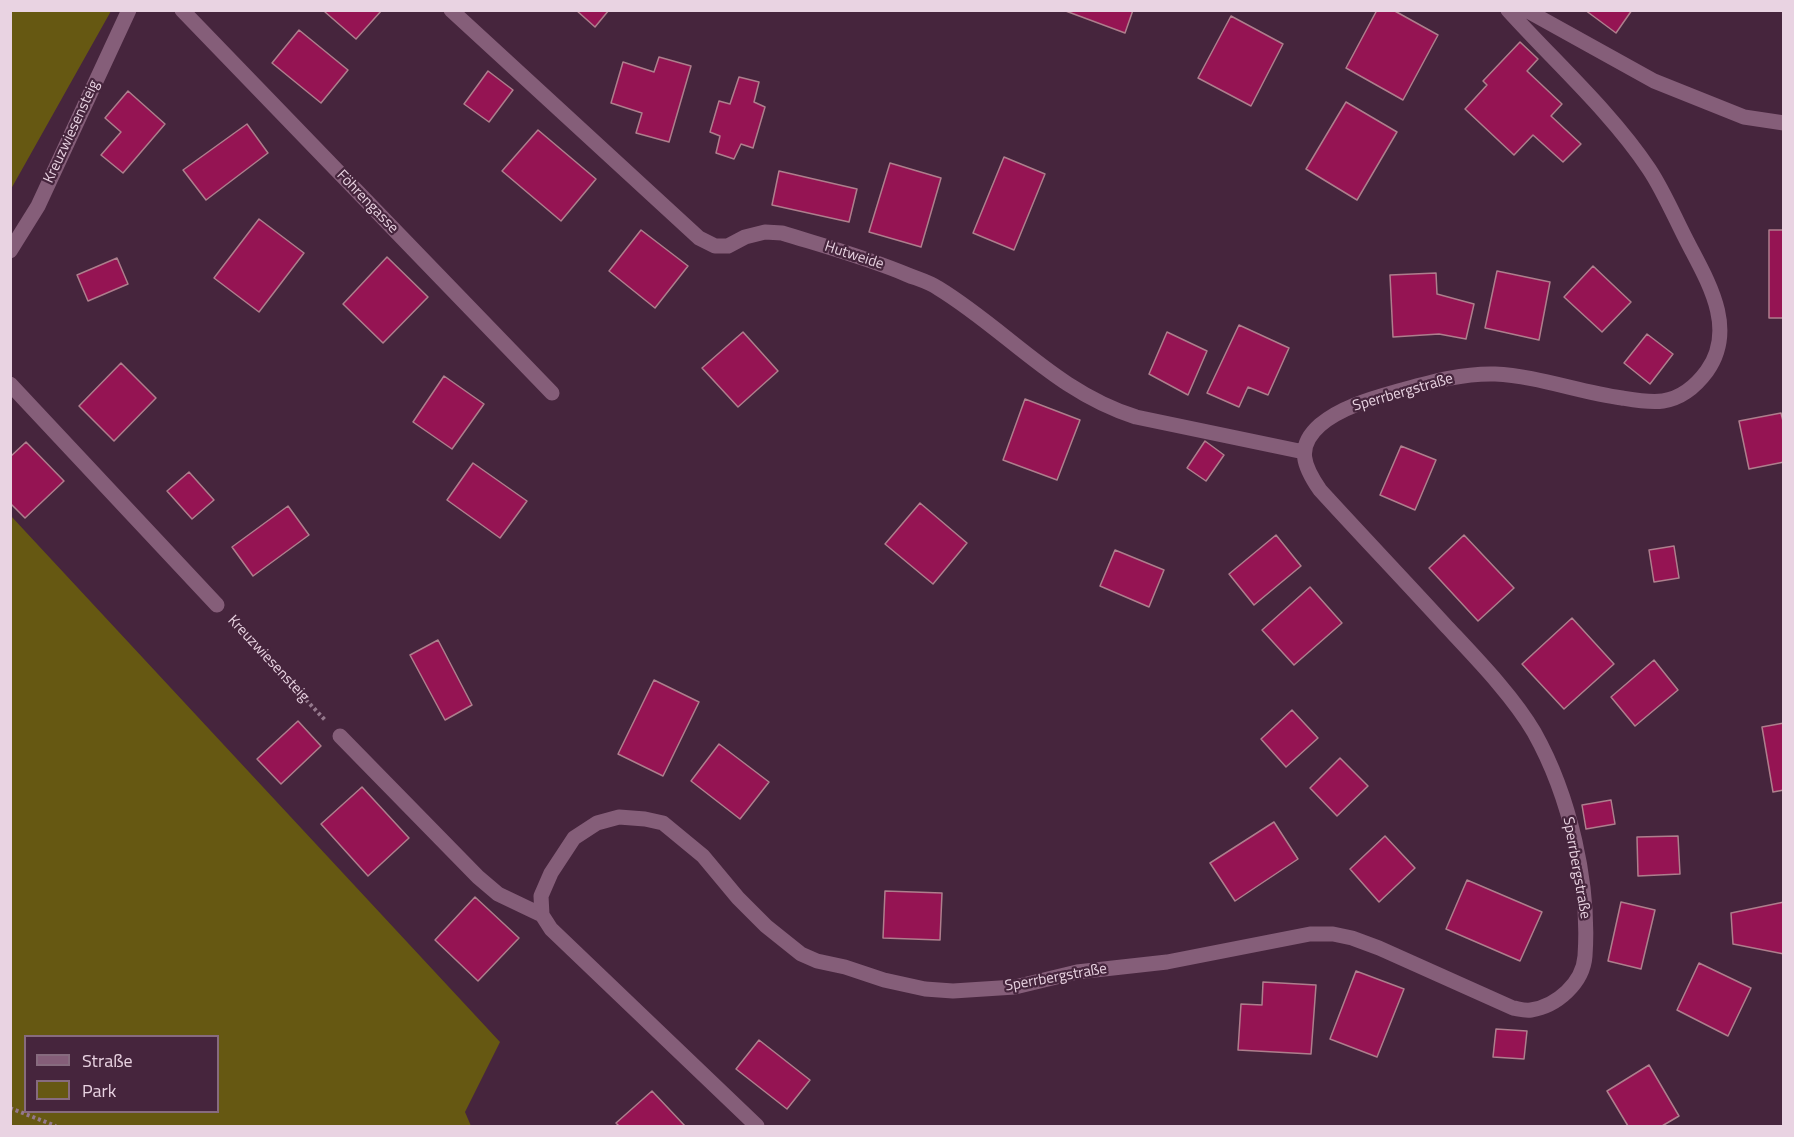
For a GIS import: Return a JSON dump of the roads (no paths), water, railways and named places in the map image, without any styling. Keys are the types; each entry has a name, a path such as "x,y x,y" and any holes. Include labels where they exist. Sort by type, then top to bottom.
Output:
{"street":[{"name":"Kreuzwiesensteig","path":"10,251 38,206 129,10"},
{"name":"Föhrengasse","path":"182,10 552,393"},
{"name":"Hutweide","path":"451,10 699,238 715,246 728,246 745,237 765,232 782,233 888,267 936,286 1063,382 1115,411 1304,452"},
{"name":"Sperrbergstraße","path":"542,915 541,896 551,873 574,838 597,823 619,817 663,823 703,856 738,898 766,926 801,954 817,961 845,967 884,980 925,989 953,991 1015,987 1077,972 1167,962 1280,938 1310,934 1333,934 1352,938 1513,1008 1530,1010 1560,998 1575,984 1585,964 1587,935 1584,898 1572,829 1558,785 1534,732 1478,661 1320,490 1305,465 1304,452 1314,430 1325,420 1374,398 1433,381 1469,375 1495,374 1606,396 1662,401 1684,395 1701,380 1714,362 1720,337 1720,314 1709,284 1649,169 1599,108 1508,10"},
{"path":"1526,10 1654,81 1744,117 1784,123"},
{"name":"Kreuzwiesensteig","path":"10,384 217,605"},
{"path":"340,736 478,877 498,894 542,915 551,929 757,1126"}]}
